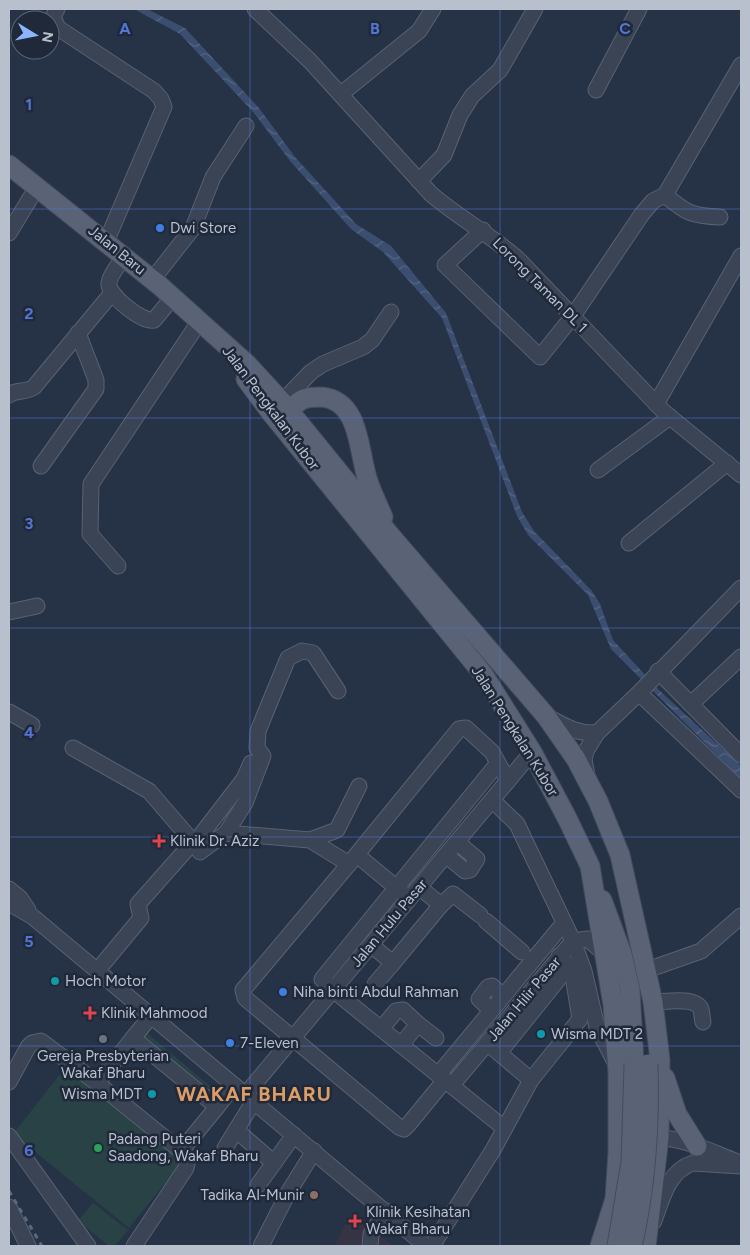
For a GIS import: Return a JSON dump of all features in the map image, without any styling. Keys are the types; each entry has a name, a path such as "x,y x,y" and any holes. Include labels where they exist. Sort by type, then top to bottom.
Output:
{"main road":[{"name":"Jalan Baru","path":"9,166 124,256 173,297 219,341"},
{"name":"Jalan Pengkalan Kubor","path":"219,341 246,364 286,406 390,535 546,716 588,780 620,855 653,1002 618,1152 615,1199 600,1246"},
{"name":"Jalan Pengkalan Kubor","path":"219,341 286,432 483,674 532,752 590,866 613,928 626,972 648,1130 645,1163 632,1246"},
{"path":"286,432 286,406 315,397 330,398 345,406 353,419 368,482 390,535"},
{"name":"Jalan Pengkalan Kubor","path":"617,1246 631,1162 645,1015 620,855"},
{"name":"Jalan Pengkalan Kubor","path":"590,866 612,1005 640,1064 659,1137 647,1240"},
{"path":"640,1064 677,1114 697,1146"}],"street":[{"path":"57,9 53,18 58,28 154,91 161,98 164,107 106,242"},
{"name":"Lorong Taman DL 1","path":"255,9 310,61 448,209 483,230 518,259 656,404 737,470"},
{"path":"341,94 419,31 433,9"},
{"path":"419,180 444,155 464,109 472,96 500,70 535,9"},
{"path":"596,90 639,9"},
{"path":"483,230 445,265 540,357 573,316 642,214 653,201 665,195 741,65"},
{"path":"152,280 193,228 213,177 246,126"},
{"path":"9,233 37,187"},
{"path":"665,195 684,212 694,216 720,217"},
{"path":"124,256 109,282 112,293 141,319 149,322 157,318 173,297"},
{"path":"656,404 741,256"},
{"path":"9,395 32,388 112,293"},
{"path":"286,406 311,372 323,364 363,348 372,340 392,312"},
{"path":"118,566 90,534 91,484 199,322"},
{"path":"41,466 96,389 96,380 78,333"},
{"path":"598,470 670,417"},
{"path":"629,542 737,470"},
{"path":"588,780 584,760 586,751 597,733 741,588"},
{"path":"9,612 36,606"},
{"path":"97,971 142,918 138,904 193,843 244,778 258,748 258,731 288,658 294,653 302,651 313,653 338,691"},
{"path":"691,704 741,657"},
{"path":"656,674 691,704 741,755"},
{"path":"640,691 741,790"},
{"path":"9,712 32,725"},
{"path":"546,716 583,734 597,733"},
{"path":"445,1080 408,1125 401,1128 245,998 243,990 459,729 468,730 492,752 508,781"},
{"path":"73,748 149,791 200,852 226,833 245,804 264,756 258,748"},
{"name":"Jalan Hulu Pasar","path":"244,1094 532,752"},
{"path":"498,763 324,974 323,982 504,1128"},
{"path":"310,840 337,830 359,786"},
{"path":"492,800 518,824 584,971 598,1027 640,1064"},
{"path":"226,833 310,840 353,859 396,887 409,899"},
{"path":"446,855 465,871 470,870 477,858 457,842"},
{"path":"419,887 441,906"},
{"path":"9,889 20,898 33,917"},
{"path":"375,984 453,894 522,952"},
{"path":"9,903 33,917 426,1246"},
{"path":"646,970 701,951 741,916"},
{"name":"Jalan Hilir Pasar","path":"445,1080 492,1010 563,924"},
{"path":"572,941 588,939 604,953"},
{"name":"Jalan Hilir Pasar","path":"445,1080 487,1043 564,961 572,941"},
{"path":"371,944 393,963"},
{"path":"499,1053 564,961"},
{"path":"432,1246 531,1080 580,1019 564,961"},
{"path":"653,1002 687,1002 696,1004 701,1009 703,1022"},
{"path":"381,1029 398,1010 402,1010 436,1038"},
{"path":"97,1083 151,1016"},
{"path":"401,1045 418,1024"},
{"path":"133,1038 216,1107"},
{"path":"9,1082 28,1047 32,1043 41,1041 97,1083 188,1158 186,1168 134,1246"},
{"path":"487,1043 531,1080"},
{"path":"181,1151 216,1107 244,1094"},
{"path":"226,1148 236,1130 244,1094"},
{"path":"236,1130 274,1163"},
{"path":"258,1185 294,1135"},
{"path":"9,1136 88,1246"},
{"path":"618,1152 630,1141 659,1137 697,1146 741,1165"},
{"path":"261,1246 288,1193 314,1151"},
{"path":"647,1240 669,1182 686,1165 693,1163 741,1165"},
{"path":"9,1207 28,1246"},
{"path":"370,1246 371,1234 386,1211"}],"shaded area":[{"name":"Klinik Kesihatan Wakaf Bharu","path":"352,1212 393,1246 334,1246"}],"green space":[{"path":"146,1032 217,1092 212,1099 140,1039"},
{"name":"Padang Puteri Saadong, Wakaf Bharu","path":"65,1068 182,1162 129,1228 13,1134"},
{"path":"93,1203 128,1230 115,1246 109,1246 78,1221"}],"water":[{"path":"134,9 147,9 185,28 259,108 295,157 356,224 391,246 446,313 522,512 534,531 592,591 600,604 613,640 659,690 741,766 741,779 611,649 588,595 528,535 517,516 442,318 383,252 351,229 290,161 254,113 180,34"}],"railway":[{"path":"9,1191 42,1246"}],"place":[{"name":"Dwi Store","path":"160,228"},
{"name":"Klinik Dr. Aziz","path":"159,841"},
{"name":"Hoch Motor","path":"55,981"},
{"name":"Niha binti Abdul Rahman","path":"283,992"},
{"name":"Klinik Mahmood","path":"90,1013"},
{"name":"Wisma MDT 2","path":"541,1034"},
{"name":"Gereja Presbyterian Wakaf Bharu","path":"103,1039"},
{"name":"7-Eleven","path":"230,1043"},
{"name":"Wisma MDT","path":"152,1094"},
{"name":"Padang Puteri Saadong, Wakaf Bharu","path":"98,1148"},
{"name":"Tadika Al-Munir","path":"314,1195"},
{"name":"Klinik Kesihatan Wakaf Bharu","path":"355,1221"}],"district":[{"name":"WAKAF BHARU","path":"254,1094"}]}
